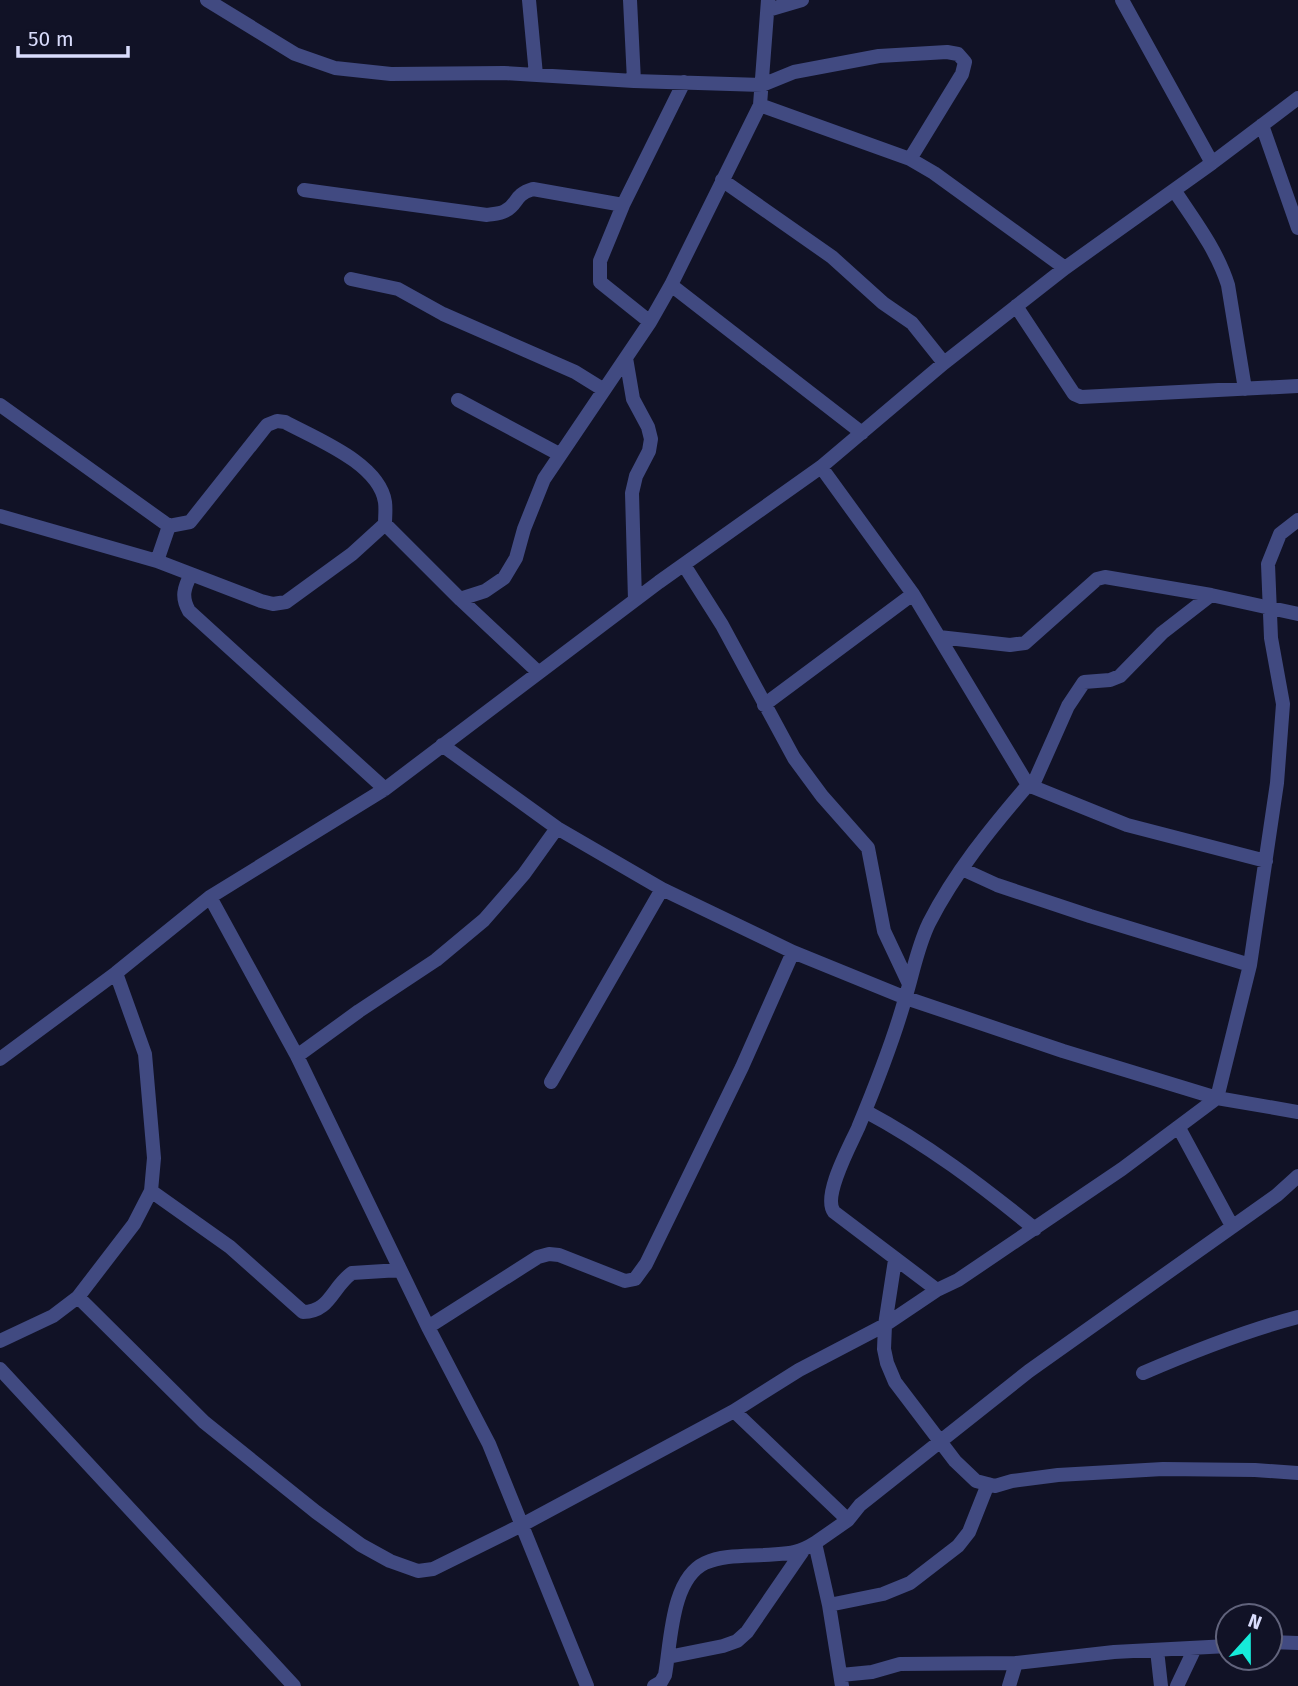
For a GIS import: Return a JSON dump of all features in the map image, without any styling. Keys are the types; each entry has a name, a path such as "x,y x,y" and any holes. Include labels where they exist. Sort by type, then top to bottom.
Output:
{"street":[{"path":"207,0 295,54 335,68 391,74 504,73 762,85 794,72 879,56 947,52 958,54 965,62 962,74 909,159"},
{"path":"529,0 536,75"},
{"path":"630,0 635,81"},
{"path":"460,599 485,591 504,578 516,558 524,529 544,479 650,322 760,105 768,5 802,0"},
{"path":"1122,0 1212,163"},
{"path":"650,322 600,282 600,261 623,205 684,82"},
{"path":"0,1059 116,973 210,897 385,789 635,600 821,467 944,363 1065,268 1298,98"},
{"path":"760,105 909,159 943,180 1065,268"},
{"path":"1262,125 1298,228"},
{"path":"722,180 832,257 883,303 912,323 944,363"},
{"path":"304,190 486,215 503,212 521,193 533,189 623,205"},
{"path":"1174,190 1223,269 1245,389"},
{"path":"351,279 398,289 443,314 575,372 604,390"},
{"path":"671,285 862,433"},
{"path":"1016,306 1074,394 1093,397 1298,386"},
{"path":"626,358 633,399 648,427 651,439 632,494 635,600"},
{"path":"458,400 559,454"},
{"path":"0,405 169,526 190,522 267,425 277,421 285,422 346,454 375,479 385,500 386,524 460,599 538,672"},
{"path":"821,467 913,594 1030,786 1127,825 1266,861"},
{"path":"0,516 157,561 274,604 286,602 352,554 386,524"},
{"path":"78,1297 204,1422 263,1470 361,1545 390,1562 418,1571 433,1569 522,1525 734,1411 799,1370 885,1325 937,1290 958,1280 1179,1128 1217,1098 1250,965 1277,783 1283,704 1271,638 1268,564 1280,534 1298,520"},
{"path":"157,561 169,526"},
{"path":"684,565 722,625 794,758 822,796 868,848 884,930 907,991"},
{"path":"191,574 184,589 183,601 189,611 385,789"},
{"path":"939,637 1010,645 1025,643 1097,579 1105,577 1211,595 1298,614"},
{"path":"764,705 913,594"},
{"path":"937,1290 830,1207 835,1182 865,1111 907,991 918,948 930,922 962,869 1030,786 1068,706 1084,682 1110,680 1120,676 1162,633 1211,595"},
{"path":"442,745 556,828 662,889 793,952 907,991 1063,1051 1217,1098 1298,1112"},
{"path":"297,1056 359,1010 436,960 484,920 524,874 556,828"},
{"path":"962,869 1090,916 1250,965"},
{"path":"551,1082 662,889"},
{"path":"210,897 297,1056 428,1327 489,1444 587,1686"},
{"path":"428,1327 510,1273 538,1257 549,1254 559,1255 625,1281 635,1279 646,1264 742,1067 793,952"},
{"path":"0,1341 53,1316 78,1297 134,1224 151,1191 154,1158 145,1054 116,973"},
{"path":"865,1111 902,1130 944,1158 1035,1229"},
{"path":"1179,1128 1232,1226"},
{"path":"668,1657 737,1641 747,1632 802,1552 848,1520 860,1505 1028,1371 1277,1195 1298,1176"},
{"path":"151,1191 230,1247 303,1312 315,1312 325,1306 335,1290 352,1273 400,1270"},
{"path":"895,1260 884,1349 895,1382 955,1461 976,1481 995,1486 1058,1475 1163,1469 1298,1473"},
{"path":"1143,1373 1206,1346 1262,1326 1298,1317"},
{"path":"0,1369 294,1686"},
{"path":"734,1411 848,1520"},
{"path":"830,1605 883,1594 910,1583 958,1546 969,1532 988,1484"},
{"path":"815,1543 830,1605 842,1680 900,1664 1016,1663 1063,1656 1214,1647"},
{"path":"654,1686 661,1682 665,1675 676,1604 684,1584 694,1570 707,1562 727,1558 802,1552"},
{"path":"1177,1686 1195,1648"},
{"path":"1157,1650 1161,1686"},
{"path":"1009,1686 1016,1663"}]}
